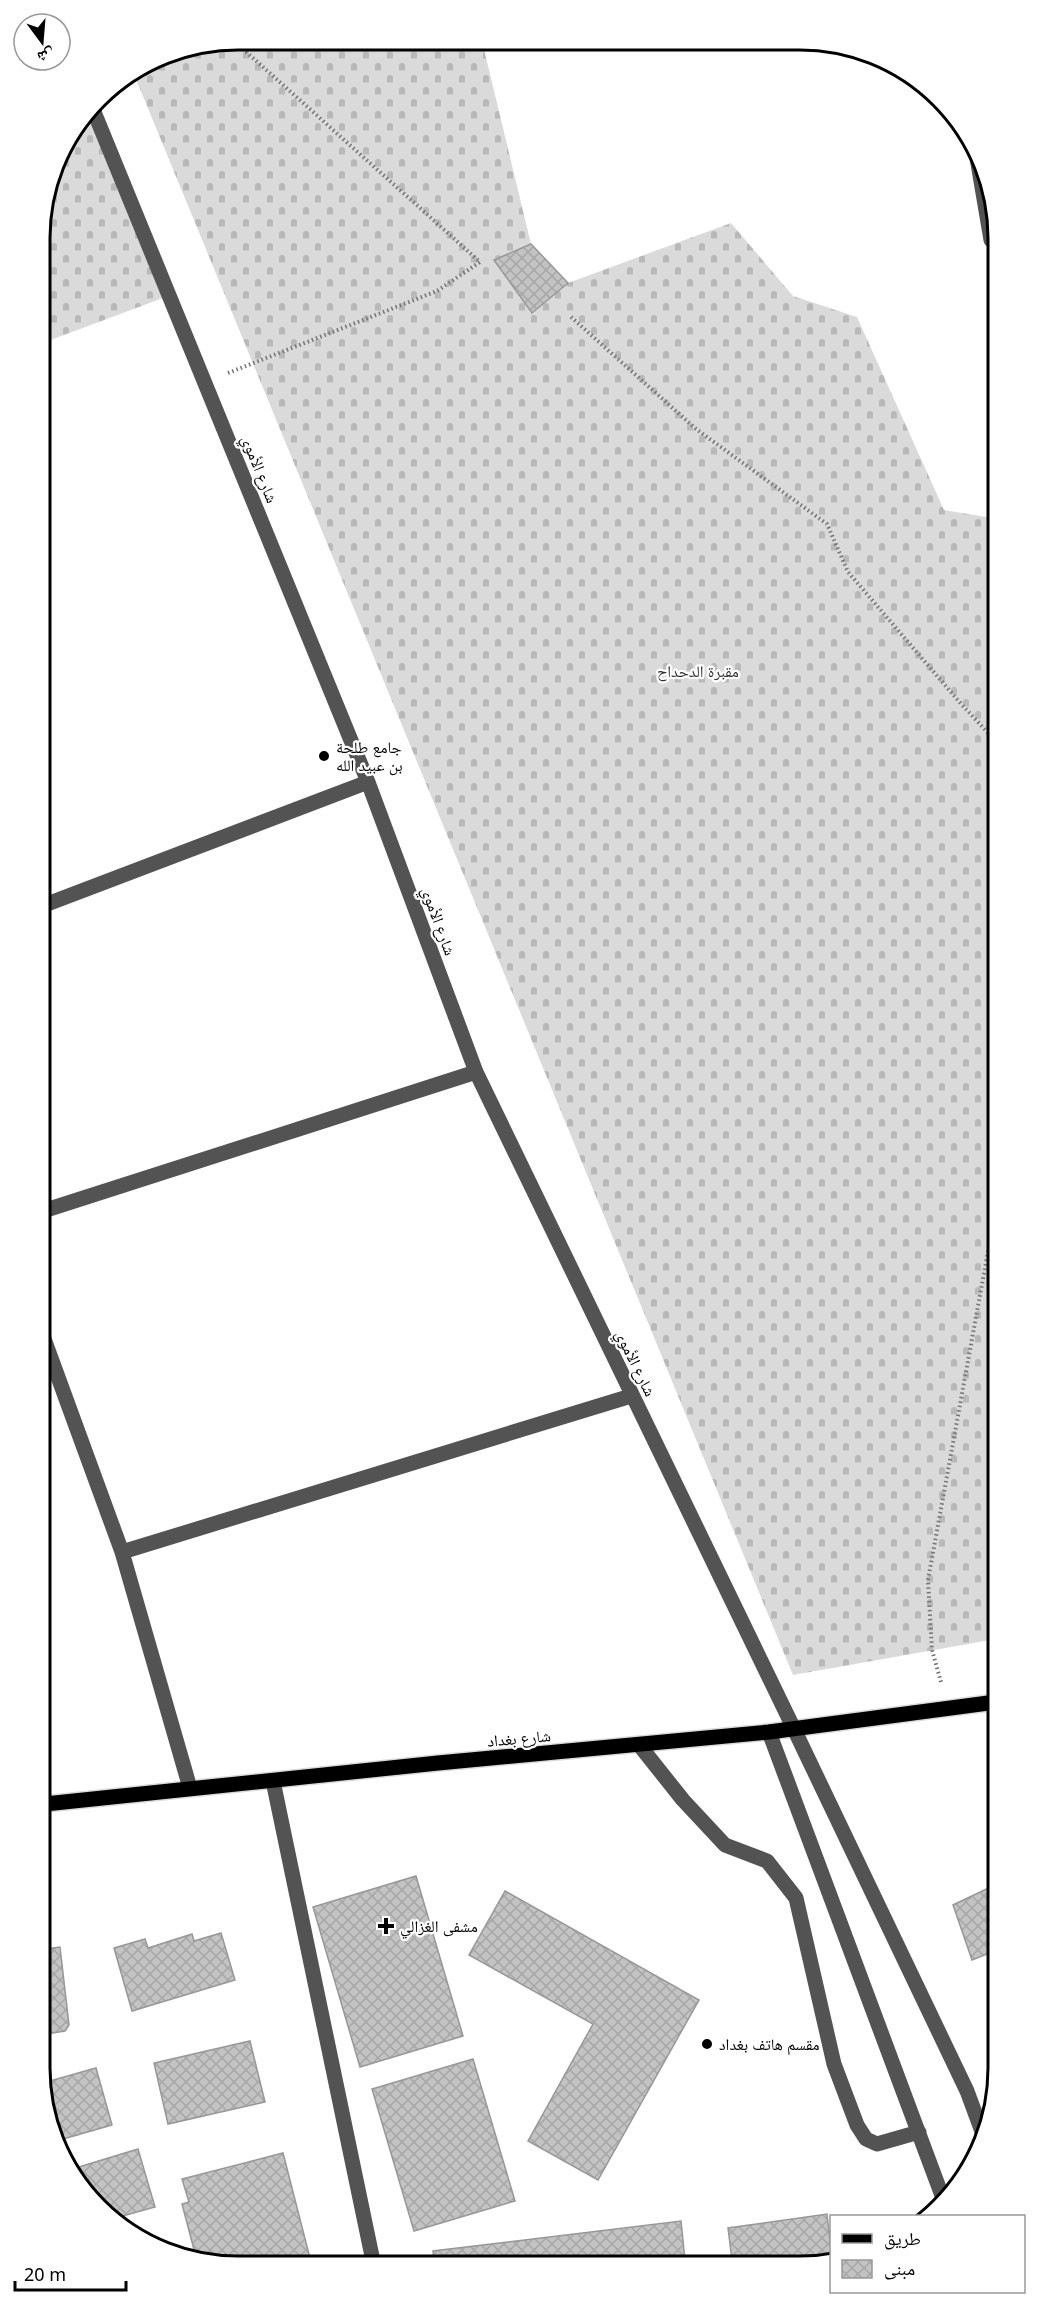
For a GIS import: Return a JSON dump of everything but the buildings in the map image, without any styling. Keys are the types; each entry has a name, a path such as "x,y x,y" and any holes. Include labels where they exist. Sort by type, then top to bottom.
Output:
{"main road":[{"name":"شارع بغداد","path":"49,1804 438,1762 640,1746 770,1732 987,1703"}],"street":[{"name":"شارع الأموي","path":"95,115 368,782 476,1072 962,2080 979,2124"},
{"path":"50,903 368,782"},
{"path":"49,1209 476,1072"},
{"path":"49,1353 122,1552 190,1788"},
{"path":"122,1552 631,1396"},
{"path":"770,1732 941,2192"},
{"path":"640,1746 725,1845 767,1861 796,1898 834,2064 857,2125 866,2139 877,2144 919,2132"},
{"path":"273,1781 372,2256"}],"path":[{"path":"205,382 437,291 480,262 244,50"},
{"path":"571,317 696,429 827,524 848,572 988,732"},
{"path":"949,1708 932,1650 928,1580 987,1254"}],"green space":[{"name":"مقبرة الدحداح","path":"225,50 484,50 531,244 494,260 532,313 568,283 731,223 793,296 857,317 944,510 988,517 987,1641 793,1675 136,79 177,59"},
{"path":"91,119 171,295 50,340 51,213 64,165"}],"place":[{"name":"جامع طلحة بن عبيد الله","path":"324,756"},
{"name":"مشفى الغزالي","path":"386,1926"},
{"name":"مقسم هاتف بغداد","path":"707,2044"}]}
